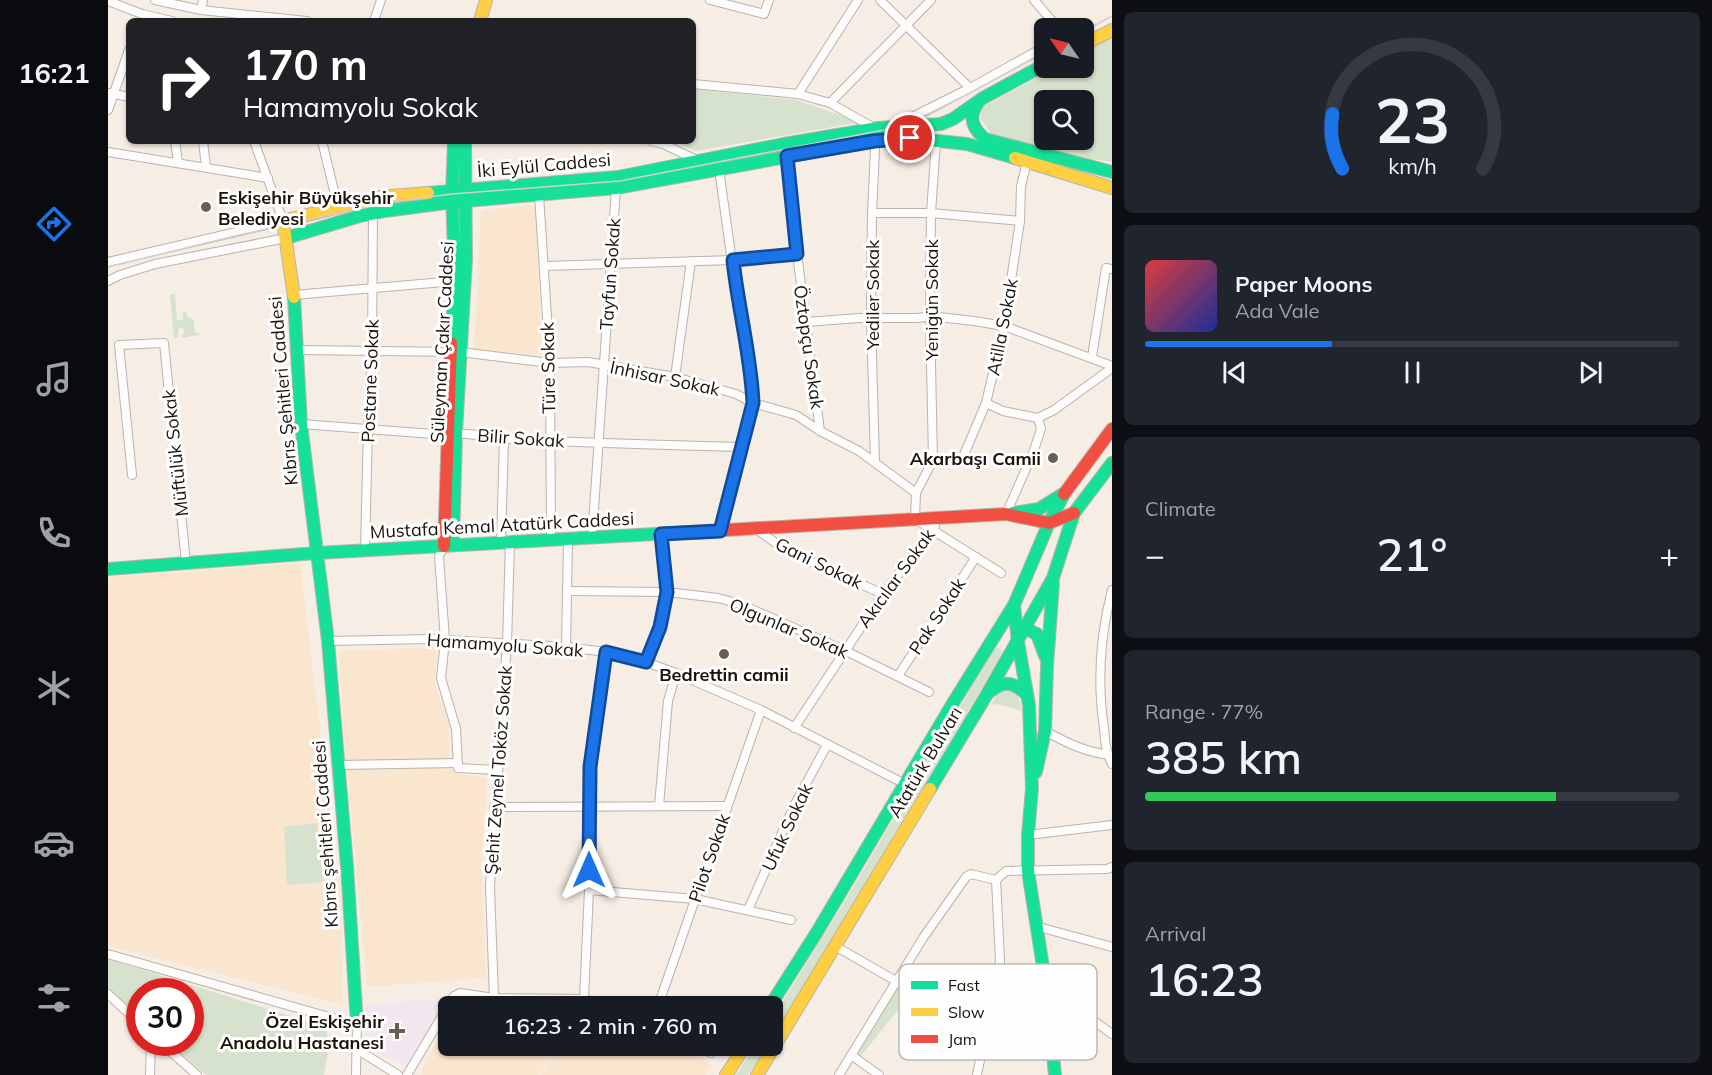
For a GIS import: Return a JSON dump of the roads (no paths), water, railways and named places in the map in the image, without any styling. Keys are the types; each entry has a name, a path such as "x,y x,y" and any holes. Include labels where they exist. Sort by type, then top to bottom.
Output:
{"main road":[{"path":"481,18 486,0"},
{"path":"1094,39 1112,30"},
{"name":"İki Eylül Caddesi","path":"283,221 380,197 539,195 616,188 787,156 875,135 891,128 941,124 953,119 983,98 1034,71"},
{"path":"983,98 971,117 972,126 985,139 1112,172"},
{"name":"İki Eylül Caddesi","path":"466,196 618,177 783,144 875,135 967,144 1112,188"},
{"name":"Süleyman Çakır Caddesi","path":"449,546 455,352 452,196 454,144"},
{"name":"Süleyman Çakır Caddesi","path":"455,352 465,260 465,144"},
{"name":"İki Eylül Caddesi","path":"286,238 373,213 452,196"},
{"name":"Kıbrıs Şehitleri Caddesi","path":"283,221 294,295 301,424 328,641"},
{"name":"Atatürk Bulvarı","path":"776,996 1014,605 1065,492 1112,429"},
{"path":"1032,788 1045,731 1053,578 1074,513 1112,463"},
{"path":"1006,514 1039,509 1065,492"},
{"path":"1049,524 1074,513"},
{"path":"1006,514 1032,527 1038,541 1038,552"},
{"name":"Mustafa Kemal Atatürk Caddesi","path":"108,569 365,550 915,519 936,524 1006,514 1049,524"},
{"path":"1042,964 1028,871 1032,788 1029,705 1017,642 1021,626 1053,578"},
{"path":"1014,605 1021,626"},
{"path":"998,631 1021,626 1036,634 1040,640 1047,666"},
{"name":"Kıbrıs şehitleri Caddesi","path":"328,641 357,1025"},
{"name":"Atatürk Bulvarı","path":"757,1075 987,696 1017,642"},
{"path":"989,646 994,643 1004,643 1009,650 1009,657"},
{"path":"987,696 1003,682 1018,686 1027,695"},
{"path":"726,1075 738,1056"},
{"path":"1053,1060 1054,1075"}],"street":[{"path":"155,0 201,10 278,18"},
{"path":"201,10 203,0"},
{"path":"375,18 381,0"},
{"path":"710,0 764,14 769,0"},
{"path":"798,94 858,0"},
{"path":"880,0 970,88"},
{"path":"830,103 931,0"},
{"path":"1034,0 1049,18"},
{"path":"108,1 141,17"},
{"path":"891,128 1034,53"},
{"path":"108,110 111,93 126,57"},
{"path":"696,84 798,94 830,103 875,135"},
{"path":"111,93 126,97"},
{"name":"Yediler Sokak","path":"874,461 871,318 875,135"},
{"name":"Yenigün Sokak","path":"933,460 930,316 931,213 936,141"},
{"path":"175,144 178,162"},
{"path":"203,144 206,167"},
{"name":"Kıbrıs Şehitleri Caddesi","path":"255,144 283,221"},
{"path":"323,144 338,207"},
{"path":"663,144 702,162"},
{"path":"108,152 268,178"},
{"name":"Öztopçu Sokak","path":"787,156 820,430"},
{"name":"Atilla Sokak","path":"933,460 951,462 963,457 986,403 1004,326 1020,221 1021,186 1027,162"},
{"path":"719,169 738,305 752,381 753,403 720,531"},
{"name":"Tayfun Sokak","path":"592,539 602,365 612,263 616,188"},
{"name":"Türe Sokak","path":"539,195 550,363 550,541"},
{"name":"Postane Sokak","path":"365,550 372,351 373,213"},
{"path":"872,213 931,213 1020,221"},
{"name":"İki Eylül Caddesi","path":"108,262 283,221"},
{"name":"İki Eylül Caddesi","path":"108,281 155,264 286,238"},
{"path":"545,266 733,260 797,254"},
{"path":"675,377 691,261"},
{"path":"1092,357 1106,268 1112,269"},
{"path":"294,295 455,281"},
{"path":"806,322 930,316 1004,326 1092,357 1112,367 1054,410 1038,418 1003,411 986,403"},
{"name":"Müftülük Sokak","path":"132,475 119,345 164,343 186,563"},
{"name":"İnhisar Sokak","path":"296,350 455,352 550,363 588,362 675,377 736,394 753,403 796,415 874,461 916,493"},
{"path":"1006,514 1041,429 1038,418"},
{"name":"Bilir Sokak","path":"301,424 598,444 741,447"},
{"name":"Şehit Zeynel Toköz Sokak","path":"494,996 490,887 507,644 504,439"},
{"path":"915,519 916,493 933,460"},
{"path":"936,524 976,557 1001,573"},
{"name":"Akıcılar Sokak","path":"794,728 883,594 936,524"},
{"name":"Gani Sokak","path":"756,529 787,551 883,594"},
{"path":"646,662 660,627 667,592 661,534"},
{"path":"566,647 568,540"},
{"path":"449,546 439,556 445,640 441,678 456,729 458,768 497,770"},
{"name":"Pak Sokak","path":"898,675 976,557"},
{"path":"1112,590 1110,611 1101,645 1100,700 1112,764"},
{"name":"Olgunlar Sokak","path":"568,591 667,592 718,598 740,604 898,675 929,692"},
{"name":"Hamamyolu Sokak","path":"328,641 445,640 566,647 606,652 646,662 676,673 761,710 905,784"},
{"path":"584,996 589,891 590,767 606,652"},
{"path":"659,806 668,701 676,673"},
{"name":"Pilot Sokak","path":"661,996 761,710"},
{"path":"1045,731 1076,747 1095,754 1110,755"},
{"name":"Ufuk Sokak","path":"748,910 794,806 827,745"},
{"path":"338,765 458,763"},
{"path":"494,807 727,806"},
{"path":"1028,835 1112,825"},
{"path":"996,880 1006,871 1107,869 1112,867"},
{"path":"907,964 966,877 971,874 996,880"},
{"path":"996,880 999,964"},
{"path":"589,891 695,899 791,920"},
{"path":"1035,926 1112,947"},
{"path":"836,946 899,982"},
{"path":"108,954 357,1025 356,1075"},
{"path":"839,1075 899,976"},
{"path":"454,996 460,993 480,996"},
{"path":"108,994 126,1011"},
{"path":"407,1075 438,1023"},
{"path":"1097,1023 1112,1034"},
{"path":"358,1050 398,1075"},
{"path":"851,1055 879,1075"},
{"path":"150,1075 151,1056"},
{"path":"175,1056 196,1075"},
{"path":"977,1075 980,1060"}],"tram line":[{"path":"1094,26 1112,16"},
{"path":"108,267 389,202 452,194 620,181 899,127 925,117 1034,58"}],"place":[{"name":"Eskişehir Büyükşehir Belediyesi","path":"206,207"},
{"name":"Akarbaşı Camii","path":"1053,458"},
{"name":"Bedrettin camii","path":"724,654"},
{"name":"Özel Eskişehir Anadolu Hastanesi","path":"397,1031"}]}
